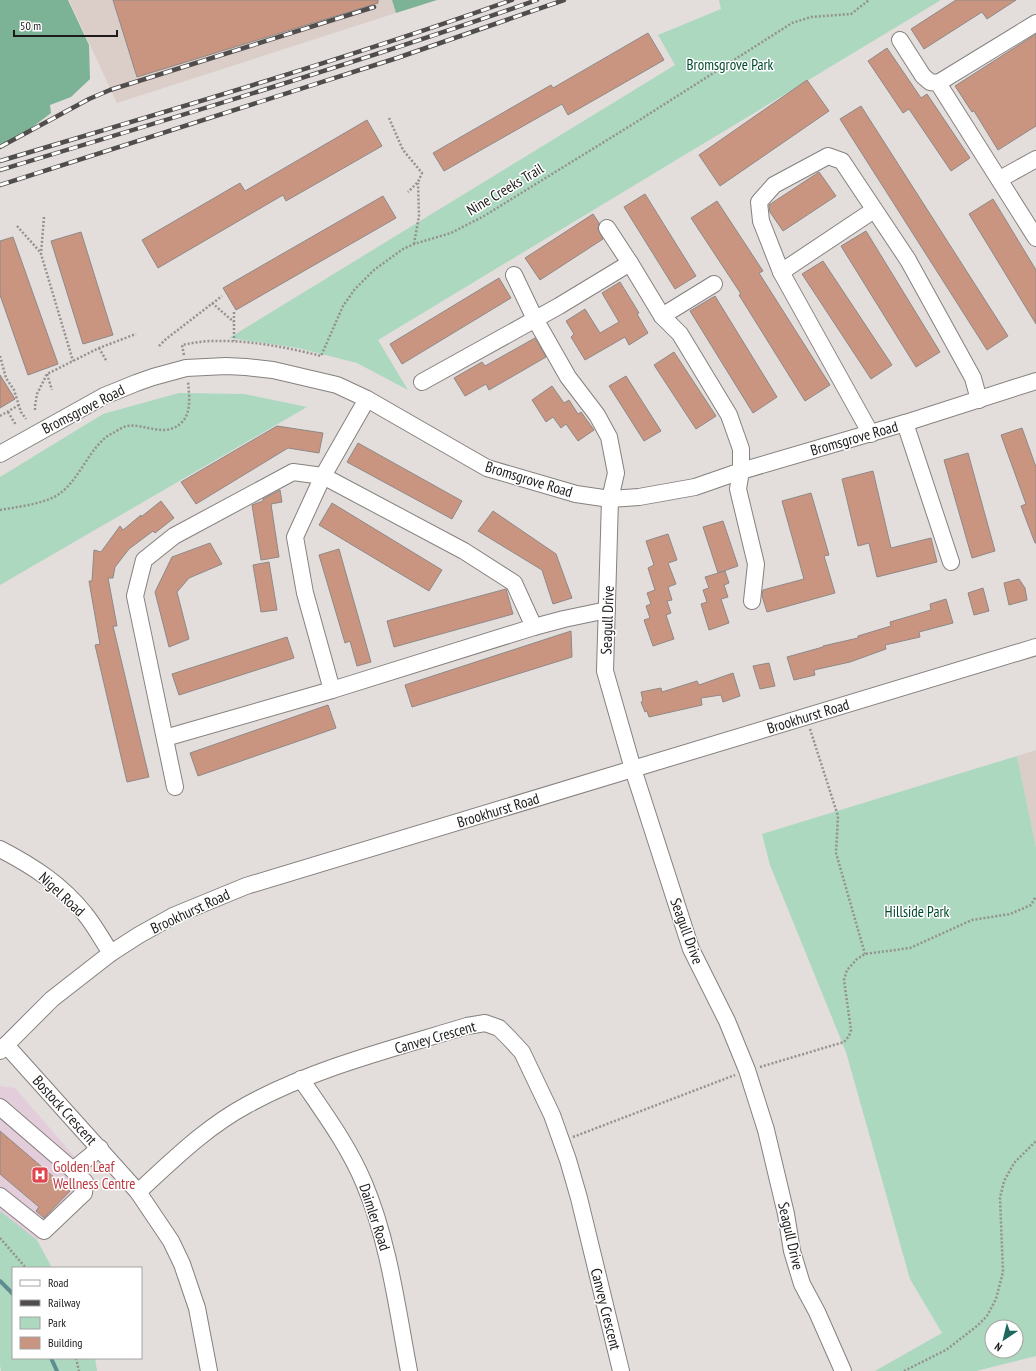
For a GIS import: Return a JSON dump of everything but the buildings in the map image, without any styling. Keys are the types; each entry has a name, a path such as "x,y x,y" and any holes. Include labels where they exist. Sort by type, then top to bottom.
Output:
{"street":[{"path":"900,40 923,76 930,82 938,83 1036,23"},
{"path":"938,83 1036,238"},
{"path":"871,434 781,272 761,221 759,202 774,185 828,156 842,161 908,260 973,378 979,400"},
{"path":"1000,180 1036,160"},
{"path":"781,272 874,210"},
{"path":"607,228 662,316 680,334 729,415 740,449 741,471 738,488 756,564 752,602"},
{"path":"422,382 585,292 630,263"},
{"name":"Seagull Drive","path":"514,275 535,319 568,377 597,415 609,437 616,473 610,499 605,671 633,769 691,949 727,1021 747,1070 767,1136 786,1214 792,1251 802,1284 817,1312 840,1370"},
{"path":"662,316 714,284"},
{"name":"Bromsgrove Road","path":"0,454 104,396 153,377 186,368 226,366 273,370 337,385 367,399 487,468 576,494 610,499 639,497 695,487 741,471 871,434 979,400 1035,385"},
{"path":"332,690 305,593 295,537 323,476 367,399"},
{"path":"905,423 951,562"},
{"path":"175,787 135,596 144,560 174,536 293,472 323,476 464,551 514,583 534,627"},
{"path":"165,738 332,690 534,627 607,610"},
{"name":"Brookhurst Road","path":"3,1048 52,999 111,953 173,916 246,886 1036,647"},
{"name":"Nigel Road","path":"0,849 43,874 64,891 85,914 111,953"},
{"name":"Canvey Crescent","path":"138,1192 185,1149 214,1127 247,1105 301,1079 467,1026 484,1023 499,1028 522,1052 552,1115 562,1141 579,1198 621,1371"},
{"name":"Bostock Crescent","path":"3,1048 100,1148 138,1192 171,1241 182,1264 197,1308 209,1371"},
{"name":"Daimler Road","path":"301,1079 346,1147 367,1189 387,1252 409,1371"},
{"path":"0,1107 85,1182 84,1193 44,1231 0,1196"},
{"path":"73,1170 100,1148"}],"path":[{"name":"Nine Creeks Trail","path":"185,361 182,345 211,340 268,345 321,356 343,306 355,289 374,270 403,250 414,244 451,233 484,216 792,23 811,17 851,14 869,0"},
{"path":"389,118 403,150 422,172 418,182 408,192"},
{"path":"414,244 419,216 418,182"},
{"path":"44,217 41,254 74,361"},
{"path":"17,226 41,254"},
{"path":"159,346 222,296"},
{"path":"212,303 234,322"},
{"path":"234,312 234,341"},
{"path":"36,410 36,394 48,374 99,348 136,334"},
{"path":"99,348 107,362"},
{"path":"0,356 6,378 14,390 26,419"},
{"path":"48,374 52,390"},
{"path":"0,510 41,502 59,494 80,472 100,443 110,434 127,426 148,428 158,431 181,424 186,417 189,405 188,384"},
{"path":"0,416 19,405"},
{"path":"8,412 16,425"},
{"path":"806,717 838,816 836,853 865,954"},
{"path":"562,1141 747,1070 844,1042 849,1036 851,1030 844,980 847,970 857,959 865,954 910,948 972,920 1010,914 1031,906 1036,896"},
{"path":"904,1371 946,1350 977,1326 987,1316 996,1299 1003,1272 1000,1198 1004,1181 1014,1163 1036,1141"},
{"path":"0,1238 25,1267"},
{"path":"76,1359 79,1371"}],"shaded area":[{"path":"69,0 392,0 396,13 117,103"},
{"path":"1036,750 1036,848 1017,756"},
{"path":"0,1086 15,1088 98,1184 37,1240 0,1211"}],"green space":[{"path":"0,0 68,0 89,45 90,79 71,97 50,105 51,113 13,142 0,145"},
{"path":"392,0 437,0 396,13"},
{"name":"Bromsgrove Park","path":"719,0 941,0 378,340 408,390 357,363 298,348 229,338 675,65 658,35 721,9"},
{"path":"179,393 244,394 307,407 0,585 0,477 103,414"},
{"name":"Hillside Park","path":"1017,756 1036,848 1036,1356 1024,1359 976,1371 875,1371 942,1333 910,1279 846,1052 770,865 762,834"},
{"path":"0,1211 37,1240 51,1267 12,1267 12,1359 95,1359 97,1371 1,1371"}],"waterway":[{"path":"0,1281 12,1293"},
{"path":"51,1359 57,1371"}],"railway":[{"path":"0,161 321,64 512,0"},
{"path":"0,170 337,67 537,0"},
{"path":"0,185 397,58 564,0"},
{"path":"0,147 89,99 110,90 374,7"}],"place":[{"name":"Golden Leaf Wellness Centre","path":"40,1175"}]}
